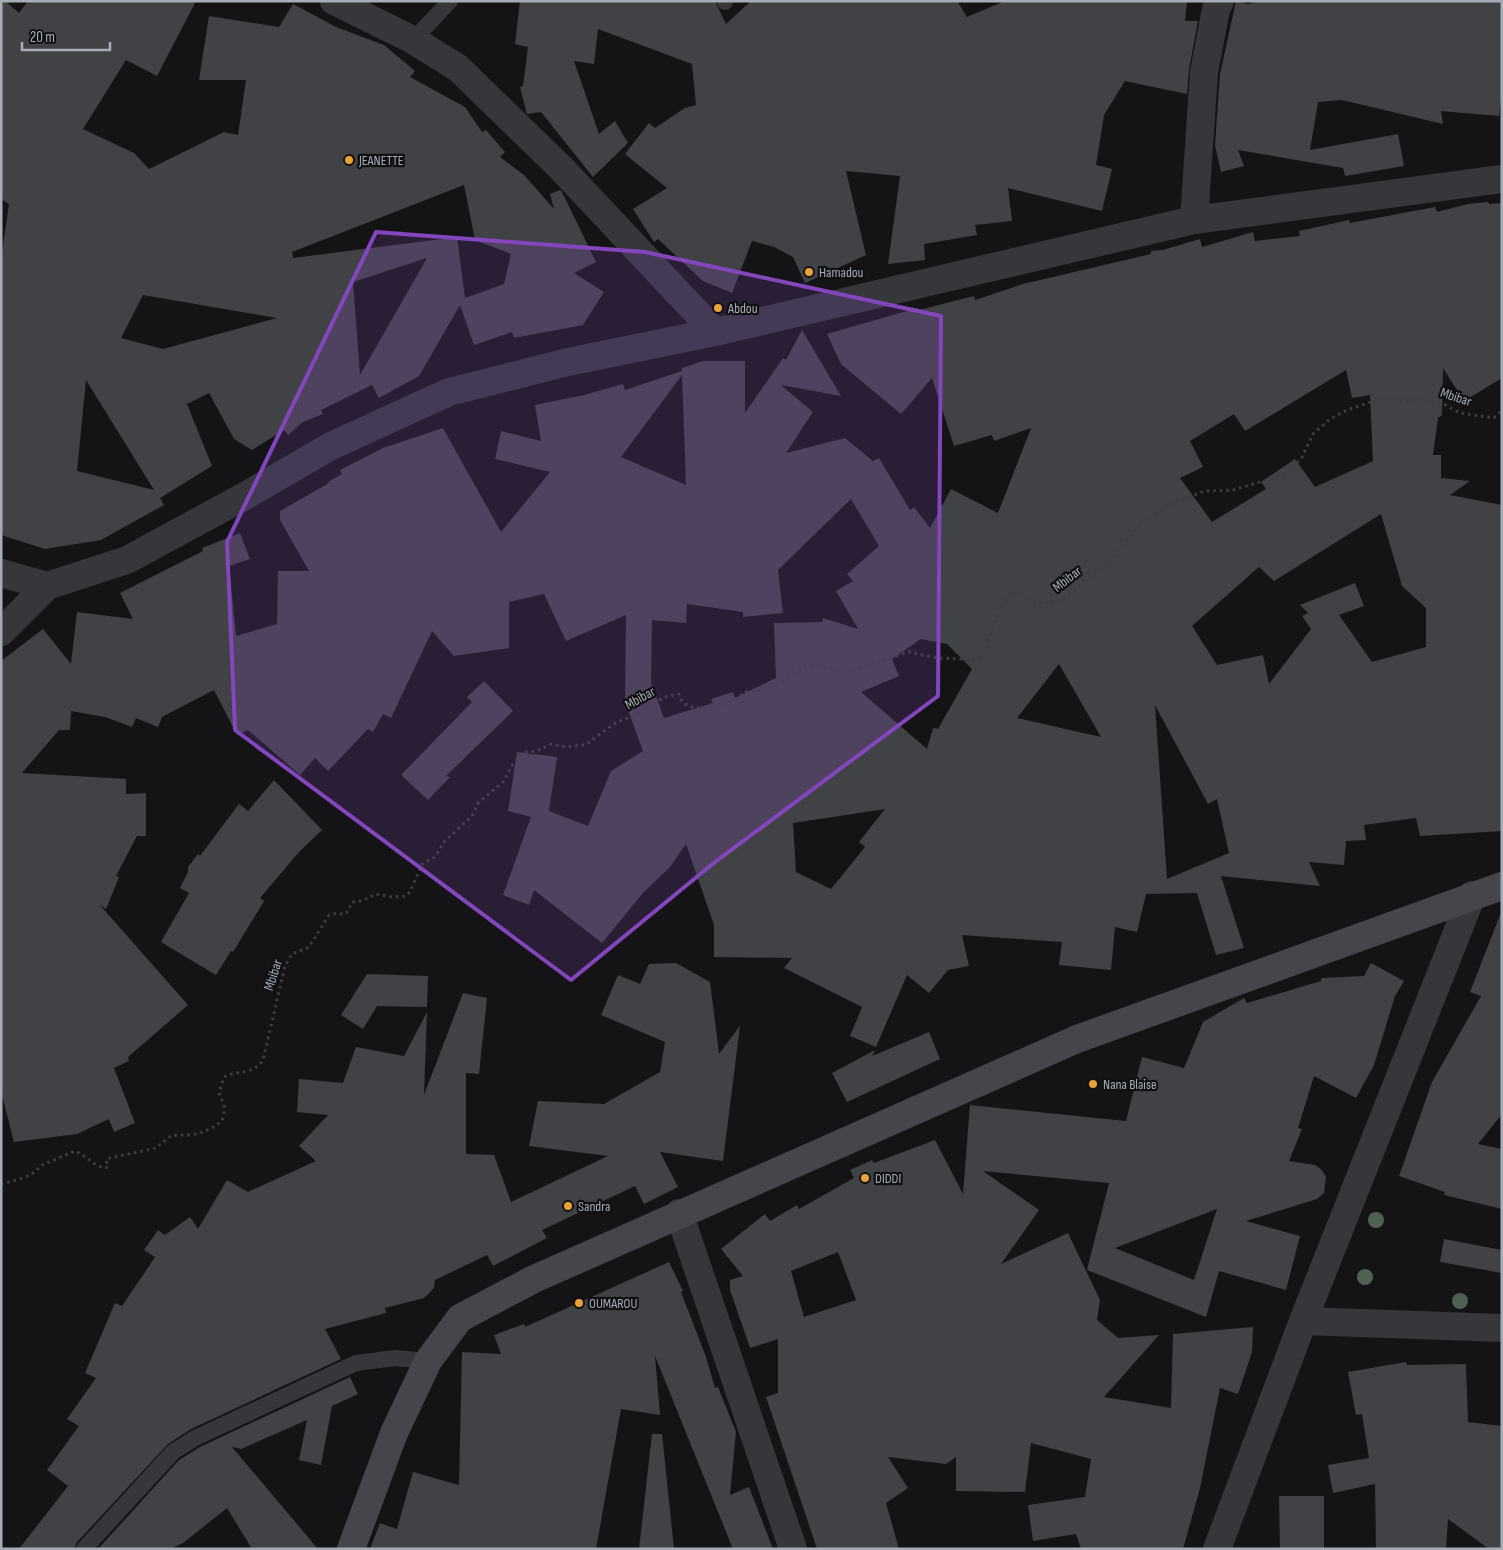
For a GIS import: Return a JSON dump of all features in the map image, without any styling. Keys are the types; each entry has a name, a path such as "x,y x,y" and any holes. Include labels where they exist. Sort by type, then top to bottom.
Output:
{"street":[{"path":"334,1 413,40 458,68 561,168 715,332"},
{"path":"1194,220 1204,72 1216,9 1220,1"},
{"path":"1,632 48,586 127,560 246,496 331,446 448,392 568,362 715,332 1194,220 1502,178"},
{"path":"1,573 48,586"},
{"path":"351,1549 394,1433 428,1361 460,1318 534,1279 1077,1039 1472,895 1502,886"},
{"path":"1217,1549 1303,1320 1472,895"},
{"path":"680,1213 793,1549"},
{"path":"1303,1320 1502,1328"}],"lane":[{"path":"413,40 450,1"},
{"path":"84,1549 173,1452 195,1438 356,1363 395,1358 428,1361"}],"path":[{"name":"Mbibar","path":"1,1184 15,1181 38,1170 40,1166 75,1151 86,1156 99,1167 105,1168 108,1167 106,1160 110,1158 156,1148 172,1135 193,1136 208,1132 222,1121 224,1108 219,1093 224,1077 258,1067 263,1060 285,966 292,954 309,947 330,915 344,916 348,913 352,902 362,901 375,894 392,897 406,896 410,892 422,864 435,857 444,842 472,816 478,803 494,791 513,764 525,752 537,751 551,744 566,747 585,745 617,722 642,713 657,701 668,696 679,694 680,699 686,706 704,708 724,704 749,691 762,692 769,690 776,683 790,677 808,665 826,666 847,674 860,667 872,665 909,652 938,658 976,660 984,652 1000,606 1015,592 1037,603 1058,602 1105,566 1143,522 1175,502 1205,491 1233,490 1269,481 1287,474 1302,457 1313,434 1330,419 1347,410 1374,403 1383,398 1442,403 1460,413 1493,418 1502,409"}],"highlighted area":[{"path":"376,232 645,252 941,316 938,696 715,862 571,980 235,730 227,542"}],"building":[{"path":"1,1 5,1 19,13 28,1 196,1 157,76 126,60 83,129 134,153 149,169 224,132 238,135 246,80 199,80 209,16 279,27 293,4 336,27 384,45 415,71 410,77 465,107 482,132 486,130 505,152 500,157 524,175 554,209 550,194 560,190 596,262 574,273 604,292 583,325 514,338 512,332 474,345 460,305 419,376 379,398 372,385 321,410 323,414 303,422 288,435 284,430 252,450 234,439 209,393 187,404 212,466 160,498 164,505 101,540 45,549 1,535 1,259 9,204 1,199","holes":["464,185 475,240 511,254 504,284 465,298 457,237 293,258 292,252","427,258 360,375 353,282","143,295 277,318 163,349 121,338","86,380 154,490 77,471"]},
{"path":"520,1 715,1 726,24 751,1 957,1 967,17 1005,1 1187,1 1185,21 1198,21 1189,69 1187,94 1125,81 1104,115 1096,165 1112,169 1102,211 1008,188 1012,221 975,225 977,235 924,244 925,260 888,264 900,176 846,171 866,255 805,283 793,257 774,247 752,241 732,293 703,281 658,239 654,242 633,209 667,188 625,154 649,123 655,128 685,108 696,105 692,64 598,29 594,64 574,61 599,134 615,121 628,143 593,177 541,112 527,114 520,87 523,86 528,47 515,44"},
{"path":"1236,1 1248,4 1260,1 1502,1 1502,87 1499,116 1441,111 1443,124 1342,100 1318,102 1310,150 1398,134 1404,166 1345,176 1343,168 1238,150 1244,166 1221,172 1215,145 1220,74"},
{"path":"1502,203 1502,378 1464,401 1443,368 1442,415 1438,418 1433,455 1441,455 1441,478 1470,481 1450,495 1502,505 1502,831 1420,836 1416,818 1364,825 1366,840 1346,841 1344,865 1309,862 1320,886 1221,876 1244,948 1216,955 1197,893 1146,894 1137,932 1115,927 1111,970 1059,965 1062,942 962,935 969,966 948,970 929,993 907,975 876,1047 850,1036 862,1007 784,968 792,958 714,957 714,925 686,844 670,867 643,893 602,943 534,890 529,905 503,895 531,817 508,811 517,752 557,757 549,811 588,826 611,771 643,751 625,702 626,615 566,641 544,594 509,602 509,648 454,656 432,631 391,718 383,714 373,732 368,729 328,771 315,758 300,775 248,730 237,735 214,690 162,717 158,727 136,718 132,727 105,717 71,711 70,730 59,730 22,773 126,779 126,794 146,793 146,836 137,836 116,876 119,877 106,909 99,904 188,1005 128,1057 129,1061 114,1068 135,1123 114,1132 109,1119 77,1134 14,1142 1,1091 1,661 43,629 71,664 77,612 133,619 120,593 203,551 202,548 240,533 250,559 229,566 236,636 277,624 278,571 309,571 280,520 280,511 329,483 342,474 340,470 383,448 443,428 501,532 550,472 495,459 501,431 541,441 535,405 584,395 623,384 625,390 682,371 682,368 703,361 745,361 745,413 783,358 786,360 802,330 841,396 781,385 813,412 786,453 845,438 873,461 879,458 910,510 914,507 930,528 951,489 998,513 1031,428 994,441 992,435 954,446 932,378 901,414 841,364 827,334 917,308 919,310 974,296 975,300 1023,284 1151,254 1151,251 1163,250 1200,239 1202,247 1253,232 1255,241 1300,236 1299,231 1349,220 1350,223 1435,207 1437,212 1468,204","holes":["1346,370 1352,398 1370,395 1373,461 1315,487 1295,459 1261,482 1266,489 1212,522 1180,478 1203,467 1190,441 1234,414 1245,431","682,375 686,485 621,457","851,499 879,546 847,574 853,581 836,591 858,629 823,618 822,622 774,623 776,678 735,698 733,692 711,699 713,703 664,718 651,682 652,620 686,623 687,604 743,612 743,617 783,613 778,570","1381,514 1402,586 1426,608 1426,647 1372,662 1339,615 1364,606 1355,583 1300,605 1308,613 1302,616 1311,629 1269,684 1263,655 1217,665 1192,626 1259,567 1274,581","921,639 947,644 972,669 938,729 933,728 927,749 861,692 899,676 892,659","1059,664 1101,737 1017,718","1155,705 1208,804 1217,799 1229,853 1167,879","885,809 859,842 865,847 831,889 796,872 793,823"]},
{"path":"484,681 513,711 446,776 450,777 428,800 401,775 472,702 467,697"},
{"path":"274,780 322,830 299,852 260,898 264,901 233,952 231,951 216,975 161,942 189,893 180,888 188,872 188,867 198,854 200,856 239,804 248,811"},
{"path":"1500,915 1502,915 1502,1114 1478,1144 1502,1149 1502,1209 1444,1195 1445,1192 1399,1176 1432,1082 1481,996 1470,992"},
{"path":"676,963 710,982 719,1054 740,1026 723,1161 660,1152 678,1187 644,1204 635,1186 542,1230 547,1238 493,1266 487,1255 435,1280 434,1288 424,1298 385,1308 386,1313 325,1329 341,1359 191,1429 168,1444 77,1542 74,1549 19,1549 68,1486 47,1470 79,1426 67,1419 96,1378 85,1373 115,1303 122,1306 155,1257 144,1250 158,1230 165,1235 190,1217 198,1229 227,1180 248,1192 316,1161 299,1146 328,1115 297,1112 299,1079 343,1083 356,1047 404,1056 427,1012 424,1095 463,993 487,998 479,1074 466,1073 466,1154 494,1155 511,1202 608,1156 529,1146 538,1101 604,1104 660,1072 665,1042 601,1015 618,975 640,984 649,964"},
{"path":"1371,963 1404,981 1395,996 1374,1065 1356,1098 1314,1076 1298,1128 1302,1129 1289,1161 1315,1165 1322,1170 1326,1177 1324,1193 1317,1199 1246,1221 1300,1236 1286,1290 1219,1271 1206,1317 1087,1270 1109,1183 983,1171 1039,1210 1001,1264 1068,1233 1100,1300 1097,1320 1118,1338 1159,1335 1104,1397 1171,1408 1173,1334 1253,1327 1252,1352 1238,1394 1220,1388 1200,1488 1183,1549 1081,1549 1076,1534 1033,1541 1028,1505 1085,1497 1091,1459 1031,1443 1025,1492 956,1491 956,1457 946,1464 888,1457 908,1488 886,1503 899,1549 817,1549 766,1397 778,1393 778,1339 750,1348 730,1290 730,1280 743,1276 721,1249 765,1214 770,1221 797,1205 799,1209 854,1178 850,1170 872,1160 874,1163 935,1140 963,1194 970,1105 1126,1121 1142,1057 1184,1068 1203,1022 1244,998 1247,1003 1321,981 1321,978 1364,976","holes":["1217,1209 1194,1280 1115,1248","838,1252 856,1300 804,1317 791,1271"]},
{"path":"367,974 428,976 427,1007 377,1006 363,1029 341,1015"},
{"path":"929,1032 940,1059 847,1102 832,1073 875,1050 872,1056"},
{"path":"1444,1239 1502,1250 1502,1273 1440,1262"},
{"path":"669,1262 683,1291 681,1292 706,1357 715,1388 718,1387 736,1432 730,1495 749,1487 773,1549 733,1549 655,1356 660,1415 621,1409 596,1549 370,1549 380,1523 397,1529 413,1472 459,1485 462,1352 501,1354 494,1335 524,1324 525,1327"},
{"path":"1406,1362 1407,1365 1466,1364 1468,1422 1502,1426 1502,1549 1489,1549 1448,1519 1446,1549 1376,1549 1375,1484 1333,1493 1328,1465 1369,1458 1362,1414 1356,1415 1348,1372"},
{"path":"350,1377 358,1394 332,1406 321,1465 299,1460 307,1420 241,1449 232,1447 318,1549 252,1549 227,1508 183,1543 170,1549 98,1549 179,1460 200,1447"},
{"path":"652,1434 662,1434 674,1549 639,1549"},
{"path":"1279,1496 1324,1496 1324,1549 1280,1549"}],"place":[{"name":"JEANETTE","path":"349,160"},
{"name":"Hamadou","path":"809,272"},
{"name":"Abdou","path":"718,308"},
{"name":"Nana Blaise","path":"1093,1084"},
{"name":"DIDDI","path":"865,1178"},
{"name":"Sandra","path":"568,1206"},
{"name":"OUMAROU","path":"579,1303"}]}
